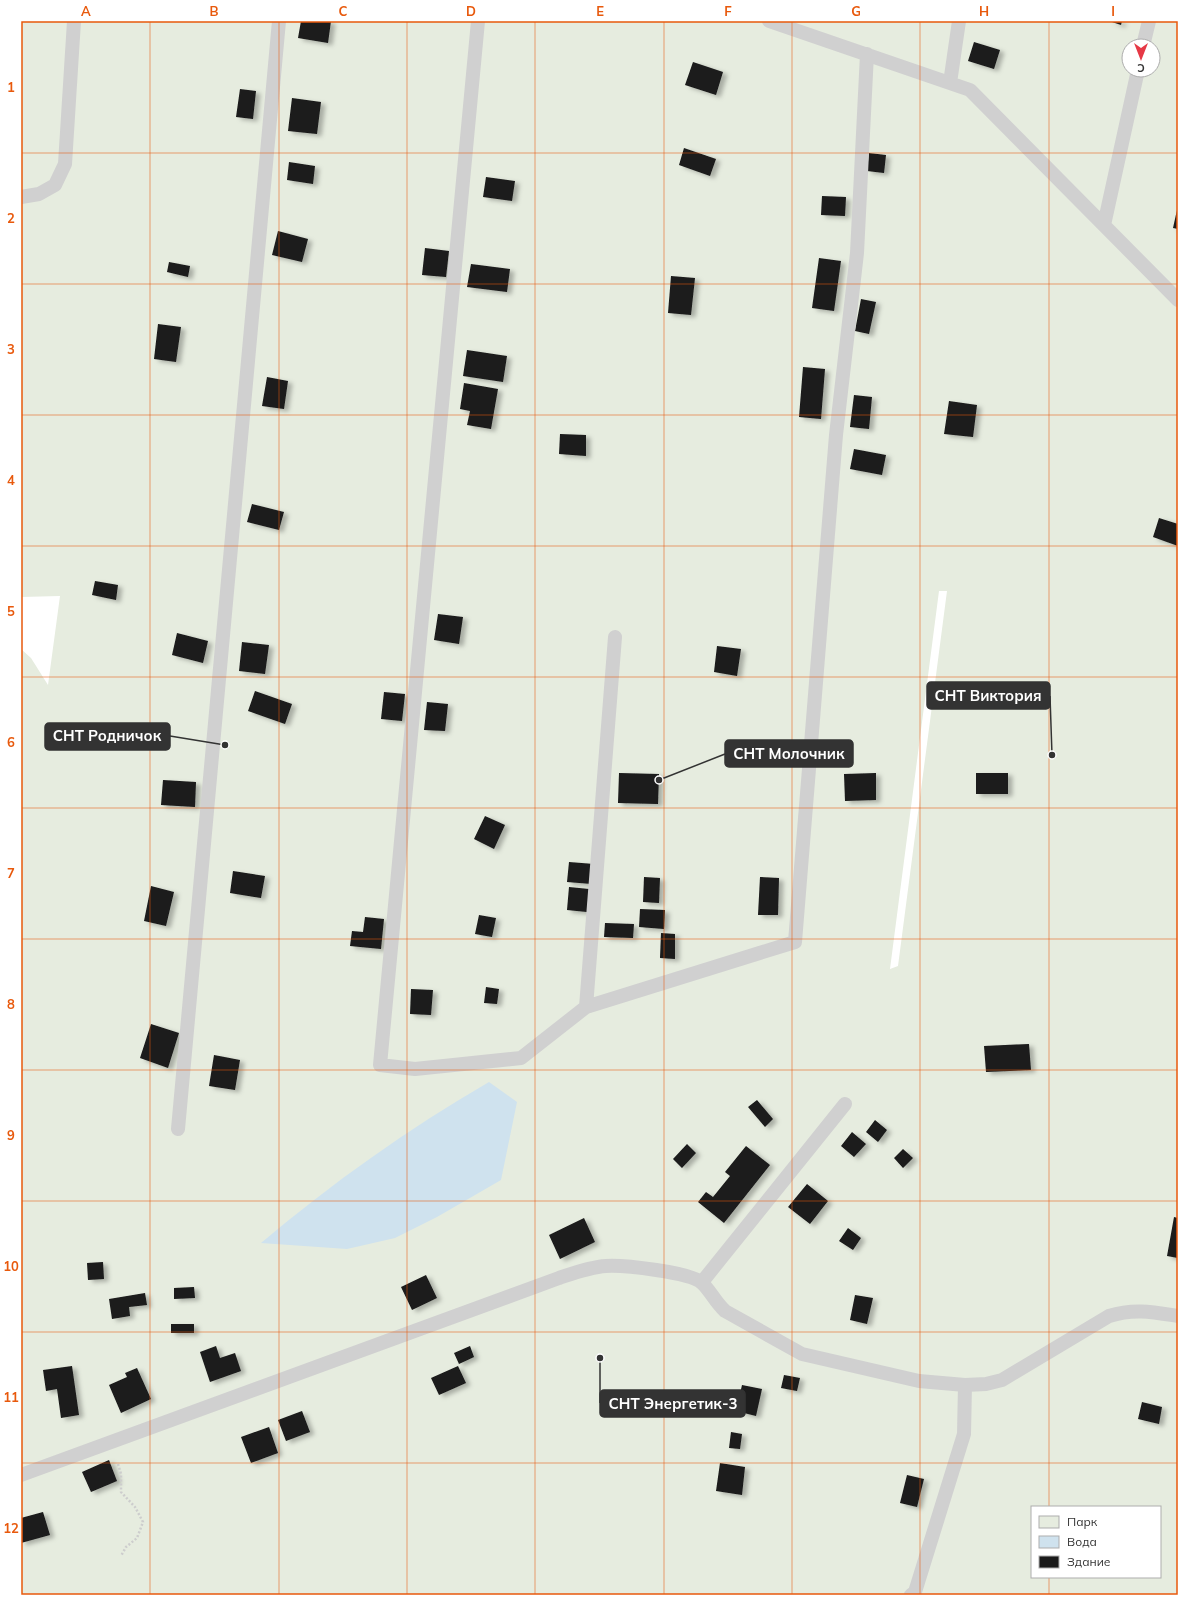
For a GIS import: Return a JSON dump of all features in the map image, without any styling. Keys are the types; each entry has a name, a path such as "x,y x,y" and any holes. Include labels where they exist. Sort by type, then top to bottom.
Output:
{"lane":[{"path":"21,197 39,194 55,185 65,164 74,21"},
{"path":"178,1129 279,21"},
{"path":"478,21 380,1064 415,1069 521,1058 586,1006 795,942 836,435 857,253 867,54"},
{"path":"769,21 970,90 1178,300"},
{"path":"950,82 959,21"},
{"path":"1145,38 1149,21"},
{"path":"1104,225 1136,78"},
{"path":"586,1006 615,637"},
{"path":"702,1282 845,1104"},
{"path":"21,1475 586,1269 605,1266 632,1267 685,1275 702,1282 716,1303 725,1311 802,1354 919,1381 966,1385 986,1384 1002,1380 1109,1316 1126,1311 1147,1311 1178,1316"},
{"path":"912,1595 915,1592 964,1434 966,1385"}],"path":[{"path":"110,1443 121,1474 121,1492 135,1507 143,1522 137,1538 126,1547 121,1556"}],"green space":[{"path":"21,21 1178,21 1178,1595 21,1595 21,649 31,658 48,685 60,596 21,597","holes":["939,591 947,591 898,966 890,969"]}],"water":[{"path":"489,1082 517,1102 501,1180 437,1217 395,1238 347,1249 261,1243 315,1199 371,1158 429,1119"}],"building":[{"path":"301,21 331,21 328,43 298,38"},
{"path":"1109,21 1122,21 1121,25"},
{"path":"974,42 1000,50 994,69 968,61"},
{"path":"693,62 723,72 716,95 685,85"},
{"path":"240,89 256,91 253,119 236,117"},
{"path":"292,98 321,102 317,134 288,131"},
{"path":"684,148 716,159 710,176 679,165"},
{"path":"869,153 886,155 884,173 867,171"},
{"path":"289,162 315,166 313,184 287,180"},
{"path":"486,177 515,181 512,201 483,197"},
{"path":"822,196 846,197 845,216 821,215"},
{"path":"1178,210 1178,229 1173,228"},
{"path":"278,231 308,239 302,262 272,255"},
{"path":"425,248 449,251 446,277 422,275"},
{"path":"819,258 841,261 834,311 812,308"},
{"path":"169,262 190,266 188,277 167,272"},
{"path":"471,264 510,269 507,292 467,287"},
{"path":"671,276 695,278 691,315 668,313"},
{"path":"861,299 876,302 869,334 855,331"},
{"path":"158,324 181,327 176,362 154,359"},
{"path":"467,350 507,356 503,382 463,376"},
{"path":"803,367 825,369 821,419 799,417"},
{"path":"267,377 288,381 284,409 262,406"},
{"path":"464,383 498,389 491,429 467,425 470,411 460,409"},
{"path":"854,395 872,397 869,429 850,427"},
{"path":"949,401 977,405 973,437 944,434"},
{"path":"560,434 586,435 586,456 559,454"},
{"path":"854,449 886,455 882,475 850,469"},
{"path":"252,504 284,512 279,530 247,522"},
{"path":"1159,518 1178,524 1178,546 1153,537"},
{"path":"95,581 118,585 116,600 92,595"},
{"path":"438,614 463,617 459,644 434,640"},
{"path":"177,633 208,641 203,663 172,655"},
{"path":"242,642 269,645 265,674 239,671"},
{"path":"717,646 741,649 737,676 714,672"},
{"path":"255,691 292,704 285,724 248,711"},
{"path":"384,692 405,694 402,721 381,719"},
{"path":"427,702 448,704 445,731 424,730"},
{"path":"619,773 659,774 658,804 618,803"},
{"path":"876,773 876,800 845,801 844,774"},
{"path":"976,773 1008,773 1008,794 976,794"},
{"path":"163,780 196,782 195,807 161,805"},
{"path":"485,816 505,825 494,849 474,839"},
{"path":"569,862 594,864 592,884 567,882"},
{"path":"233,871 265,876 261,898 230,893"},
{"path":"644,877 660,878 659,903 643,902"},
{"path":"760,877 779,878 778,915 758,915"},
{"path":"151,886 174,892 166,926 144,921"},
{"path":"569,887 589,889 587,912 567,910"},
{"path":"640,909 665,910 664,929 639,927"},
{"path":"479,915 496,918 492,937 475,934"},
{"path":"365,917 384,919 381,949 350,946 352,931 363,932"},
{"path":"605,923 634,924 633,938 604,937"},
{"path":"661,933 675,934 675,959 660,958"},
{"path":"486,987 499,989 497,1004 484,1003"},
{"path":"411,989 433,990 431,1015 410,1014"},
{"path":"151,1024 179,1033 168,1068 140,1058"},
{"path":"1029,1044 1031,1070 986,1072 984,1046"},
{"path":"214,1055 240,1060 235,1090 209,1086"},
{"path":"757,1100 773,1119 765,1127 748,1107"},
{"path":"875,1120 887,1130 878,1142 866,1132"},
{"path":"852,1132 866,1144 854,1157 841,1146"},
{"path":"687,1144 696,1153 682,1168 673,1159"},
{"path":"746,1146 770,1165 724,1223 698,1202 706,1192 713,1197 730,1176 725,1172"},
{"path":"903,1149 913,1158 903,1168 894,1158"},
{"path":"807,1184 828,1201 810,1224 788,1207"},
{"path":"1174,1217 1178,1218 1178,1258 1167,1256"},
{"path":"584,1218 595,1242 560,1259 549,1235"},
{"path":"848,1228 861,1238 853,1250 839,1241"},
{"path":"103,1262 104,1279 88,1280 87,1263"},
{"path":"426,1275 437,1298 412,1310 401,1287"},
{"path":"194,1287 195,1298 174,1299 174,1288"},
{"path":"145,1293 147,1305 129,1307 130,1316 112,1319 109,1299"},
{"path":"855,1295 873,1298 867,1324 850,1320"},
{"path":"171,1324 194,1324 194,1333 171,1333"},
{"path":"216,1346 220,1358 235,1353 241,1371 210,1382 200,1352"},
{"path":"470,1346 474,1357 459,1364 454,1353"},
{"path":"72,1366 79,1415 61,1418 57,1389 46,1391 43,1370"},
{"path":"458,1366 466,1383 439,1395 431,1378"},
{"path":"137,1368 151,1399 121,1413 109,1385 127,1377 125,1373"},
{"path":"784,1375 800,1378 797,1391 781,1388"},
{"path":"742,1385 762,1389 756,1416 736,1411"},
{"path":"1142,1402 1162,1407 1159,1424 1138,1419"},
{"path":"302,1411 310,1432 286,1441 278,1420"},
{"path":"269,1427 278,1453 251,1463 241,1437"},
{"path":"731,1432 742,1434 740,1449 729,1448"},
{"path":"109,1460 117,1481 91,1492 82,1472"},
{"path":"720,1463 745,1467 742,1495 716,1491"},
{"path":"907,1475 924,1479 917,1507 900,1503"},
{"path":"43,1512 50,1535 21,1543 21,1518"}],"place":[{"name":"СНТ Родничок","path":"225,745"},
{"name":"СНТ Виктория","path":"1052,755"},
{"name":"СНТ Молочник","path":"659,780"},
{"name":"СНТ Энергетик-3","path":"600,1358"}]}
